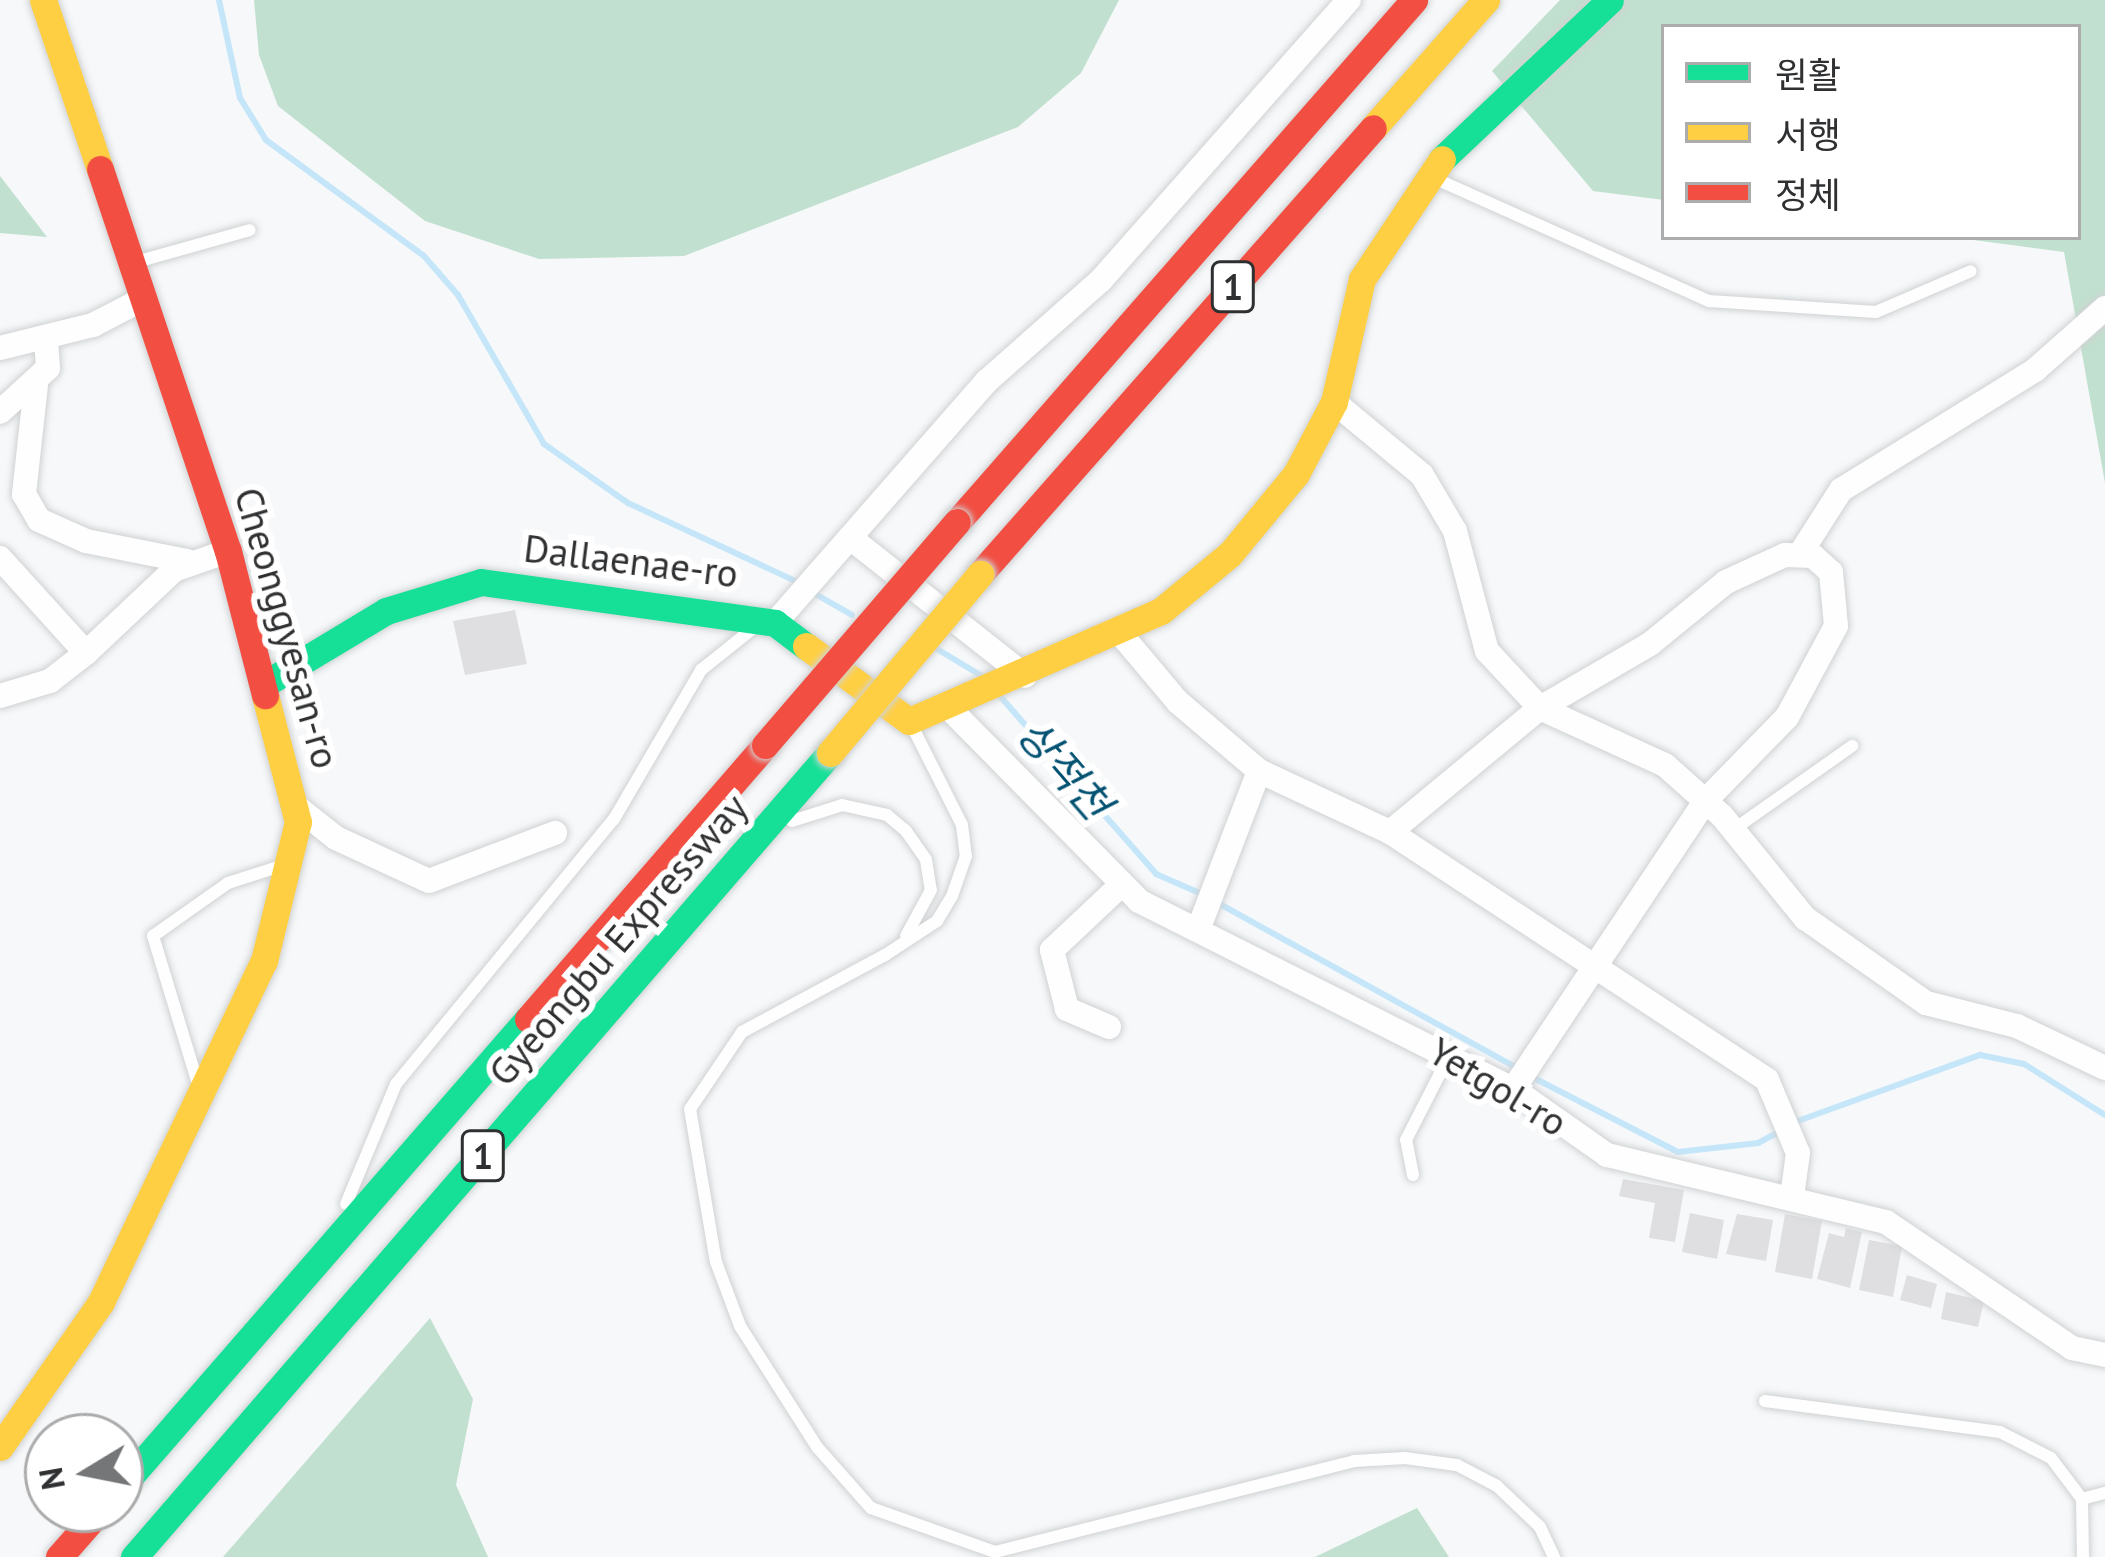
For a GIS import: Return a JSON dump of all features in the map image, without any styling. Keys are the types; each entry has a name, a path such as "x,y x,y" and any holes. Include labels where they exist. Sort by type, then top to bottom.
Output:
{"main road":[{"name":"Cheonggyesan-ro","path":"0,1447 101,1302 202,1094 264,961 294,865 298,808 268,682 228,551 43,0"},
{"name":"Gyeongbu Expressway","path":"144,1461 1414,0"},
{"name":"Gyeongbu Expressway","path":"134,1557 980,574 1486,0"},
{"path":"909,721 1017,680 1161,611 1230,554 1296,474 1334,402 1362,279 1426,174 1610,0"},
{"name":"Dallaenae-ro","path":"268,682 386,611 481,582 776,622 909,721"},
{"path":"58,1557 80,1533"}],"street":[{"path":"776,622 846,549 987,381 1101,280 1349,0"},
{"path":"0,348 46,338 141,300"},
{"path":"1390,832 1540,708 1650,644 1726,581 1800,554 1841,490 2035,370 2105,308"},
{"path":"0,412 36,386 48,368 46,338"},
{"path":"36,386 24,494 39,520 86,541 187,561 228,551"},
{"path":"1334,402 1422,476 1455,531 1486,650 1540,708 1665,765 1706,800 1805,918 1926,1003 2017,1026 2105,1068"},
{"path":"846,549 1017,680"},
{"path":"1513,1089 1589,964 1706,800 1769,742 1836,626 1831,572 1800,554"},
{"path":"0,558 86,653"},
{"path":"0,696 50,681 187,561"},
{"path":"1119,632 1178,702 1259,771 1390,832 1742,1061 1782,1104 1794,1140 1792,1197"},
{"name":"Yetgol-ro","path":"960,704 1122,884 1202,921 1513,1089 1607,1155 1886,1222 2072,1348 2105,1355"},
{"path":"1202,921 1259,771"},
{"path":"298,808 336,838 429,881 555,833"},
{"path":"1108,1027 1067,1009 1052,950 1122,884"}],"lane":[{"path":"1426,174 1709,301 1876,312 1971,271"},
{"path":"129,266 164,247 250,230"},
{"path":"320,1262 396,1084 614,819 701,670 746,631 776,622"},
{"path":"909,721 962,826 966,856 937,921 885,955 742,1032 690,1109 716,1262 740,1326 817,1447 871,1508 995,1552 1354,1461 1405,1457 1457,1465 1497,1486 1540,1527 1554,1557"},
{"path":"1732,831 1852,746"},
{"path":"742,855 821,809 887,815 917,844 931,890 923,915 885,955"},
{"path":"202,1094 153,936 228,883 294,865"},
{"path":"1413,1175 1406,1140 1449,1055"},
{"path":"1766,1401 2000,1432 2051,1457 2082,1499 2083,1557"},
{"path":"2082,1499 2105,1493"}],"green space":[{"path":"254,0 1119,0 1081,73 1018,127 684,256 539,259 425,221 278,106 259,55"},
{"path":"1560,0 2105,0 2105,483 2064,252 1974,240 2081,240 2081,24 1661,24 1661,200 1593,191 1492,71"},
{"path":"0,176 47,237 0,233"},
{"path":"430,1318 473,1399 456,1485 488,1557 223,1557"},
{"path":"1417,1508 1449,1557 1315,1557"}],"building":[{"path":"515,610 527,664 465,675 453,621"},
{"path":"1623,1179 1684,1190 1675,1242 1649,1238 1655,1203 1619,1196"},
{"path":"1690,1213 1724,1220 1717,1259 1682,1252"},
{"path":"1737,1214 1773,1220 1766,1261 1726,1254"},
{"path":"1785,1214 1822,1221 1812,1279 1775,1272"},
{"path":"1846,1228 1862,1232 1850,1288 1817,1279 1829,1233 1844,1237"},
{"path":"1869,1240 1902,1246 1893,1297 1859,1290"},
{"path":"1907,1275 1937,1284 1931,1308 1900,1300"},
{"path":"1946,1292 1984,1301 1978,1327 1941,1319"}],"waterway":[{"name":"상적천","path":"219,0 240,98 266,140 424,256 458,295 544,444 628,503 802,584"},
{"name":"상적천","path":"812,592 852,615"},
{"name":"상적천","path":"937,649 982,676"},
{"name":"상적천","path":"999,695 1156,874 1206,896"},
{"name":"상적천","path":"1218,903 1521,1070"},
{"name":"상적천","path":"1795,1122 1980,1055 2024,1064 2105,1115"},
{"name":"상적천","path":"1532,1077 1678,1152 1758,1143 1784,1129"}],"traffic: fast":[{"path":"1442,159 1610,0"},
{"path":"268,682 386,611 481,582 775,623 806,646"},
{"path":"134,1557 830,753"},
{"path":"144,1460 528,1019"}],"traffic: slow":[{"path":"43,0 100,169"},
{"path":"1373,128 1486,0"},
{"path":"806,646 909,721 1161,611 1230,554 1296,474 1334,402 1362,279 1442,159"},
{"path":"830,753 980,574"},
{"path":"0,1447 101,1302 264,961 298,822 265,695"}],"traffic: jam":[{"path":"957,522 1414,0"},
{"path":"980,574 1373,128"},
{"path":"100,169 228,551 265,695"},
{"path":"765,745 957,522"},
{"path":"528,1019 765,745"},
{"path":"59,1557 80,1533"}]}
